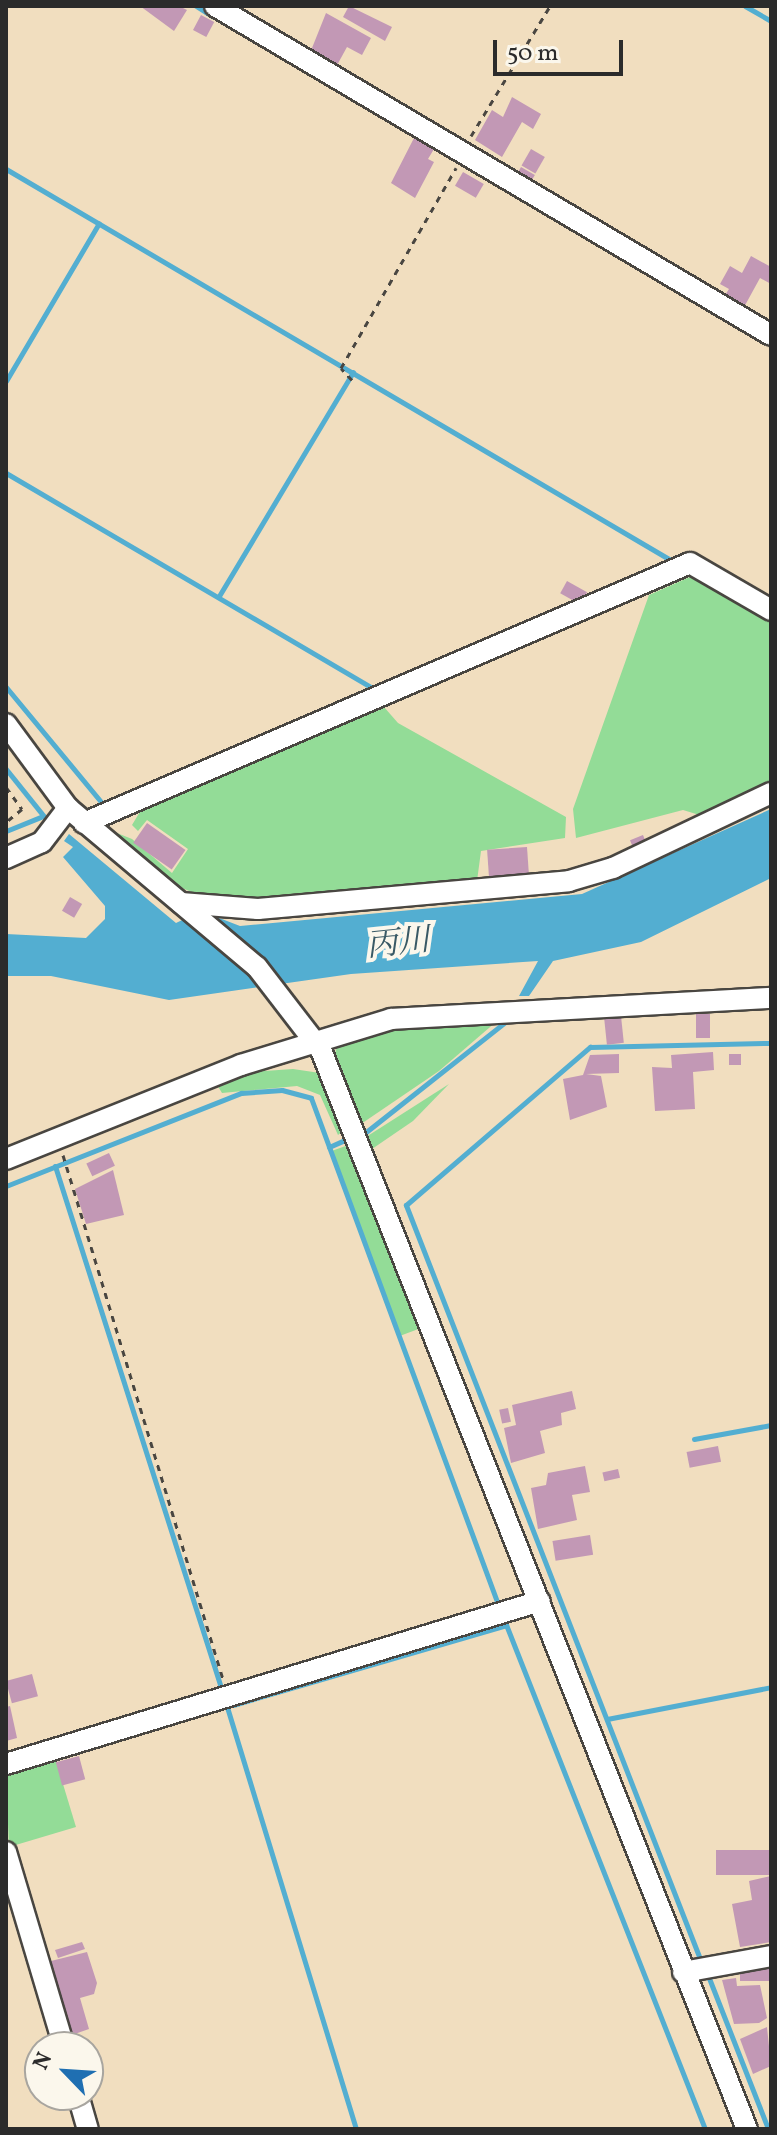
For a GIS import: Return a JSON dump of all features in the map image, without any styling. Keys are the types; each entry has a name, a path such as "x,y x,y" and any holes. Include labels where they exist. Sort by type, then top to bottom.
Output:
{"street":[{"path":"215,6 461,158 771,335"},
{"path":"6,858 60,822 84,823 683,567 771,610"},
{"path":"6,724 60,822"},
{"path":"187,907 258,909 569,881 613,868 771,793"},
{"path":"84,823 257,967 312,1036 540,1601 698,1969 747,2129"},
{"path":"6,1159 312,1036 424,1012 771,998"},
{"path":"6,1764 540,1601"},
{"path":"6,1852 59,2031"},
{"path":"698,1969 771,1956"}],"path":[{"path":"352,380 341,368 550,6"},
{"path":"6,787 22,809 6,822"},
{"path":"64,1157 229,1698"}],"green space":[{"path":"692,576 771,622 771,786 706,817 683,810 576,838 573,809 649,595"},
{"path":"384,707 398,723 566,817 565,838 481,851 477,881 265,902 204,897 177,886 97,825 132,839 172,873 188,849 147,820 138,831 132,825 141,810"},
{"path":"504,1015 439,1071 361,1124 334,1056 339,1041 426,1019"},
{"path":"293,1069 320,1073 346,1128 338,1135 320,1095 297,1086 222,1093 216,1083 238,1073"},
{"path":"449,1084 413,1121 372,1149 366,1137"},
{"path":"351,1144 418,1329 398,1337 330,1152"},
{"path":"56,1761 76,1827 9,1847 6,1776"}],"water":[{"name":"丙川","path":"771,809 771,878 641,942 553,961 529,996 519,996 538,961 351,974 169,1000 51,976 6,976 6,934 86,938 105,919 105,906 63,857 73,847 64,841 69,834 176,923 201,911 240,926 582,894"}],"building":[{"path":"140,6 179,6 187,10 174,31"},
{"path":"349,6 392,27 385,41 343,17"},
{"path":"326,13 371,38 362,55 347,47 336,67 310,53"},
{"path":"201,15 214,22 206,37 193,30"},
{"path":"512,97 541,114 533,129 522,122 502,157 475,140 492,110 503,117"},
{"path":"414,138 434,149 428,159 434,162 415,198 391,183"},
{"path":"531,149 545,157 535,173 522,165"},
{"path":"521,167 535,175 531,182 517,174"},
{"path":"463,172 484,184 476,198 455,186"},
{"path":"751,256 771,267 771,284 760,278 743,309 723,298 729,289 720,284 730,266 742,273"},
{"path":"567,581 587,592 580,604 560,593"},
{"path":"147,823 186,850 172,870 133,843"},
{"path":"643,835 647,845 634,850 630,840"},
{"path":"527,847 529,878 489,881 487,850"},
{"path":"70,897 82,904 74,918 62,911"},
{"path":"696,1014 710,1014 710,1038 696,1038"},
{"path":"621,1016 624,1043 607,1045 604,1018"},
{"path":"713,1052 714,1070 693,1072 695,1109 655,1111 652,1067 672,1068 671,1055"},
{"path":"619,1054 619,1073 586,1074 601,1076 607,1107 570,1120 563,1079 583,1075 590,1055"},
{"path":"729,1054 741,1054 741,1065 729,1065"},
{"path":"109,1153 115,1166 92,1176 86,1164"},
{"path":"113,1170 124,1215 86,1224 75,1189"},
{"path":"572,1391 576,1409 561,1413 562,1425 540,1431 545,1453 511,1463 504,1428 516,1425 512,1405"},
{"path":"508,1408 511,1422 502,1424 499,1410"},
{"path":"718,1446 721,1462 690,1468 687,1452"},
{"path":"585,1466 590,1492 572,1495 577,1520 538,1529 531,1488 546,1485 548,1473"},
{"path":"618,1469 620,1478 604,1481 602,1473"},
{"path":"590,1535 593,1555 556,1561 552,1541"},
{"path":"32,1674 38,1696 12,1703 6,1681"},
{"path":"10,1706 17,1738 6,1741 6,1707"},
{"path":"79,1756 85,1779 62,1785 56,1762"},
{"path":"716,1850 771,1850 771,1875 716,1875"},
{"path":"771,1876 771,1942 740,1947 732,1904 752,1900 749,1881"},
{"path":"82,1942 85,1949 58,1958 55,1950"},
{"path":"87,1952 97,1983 94,1994 80,1998 89,2029 68,2031 47,1962"},
{"path":"740,1962 771,1962 771,1981 740,1981"},
{"path":"736,1978 737,1986 760,1985 767,2018 759,2023 734,2024 722,1980"},
{"path":"767,2027 771,2066 753,2074 740,2039"}],"waterway":[{"path":"196,6 212,16"},
{"path":"745,6 771,21"},
{"path":"297,65 363,104"},
{"path":"6,169 674,562"},
{"path":"6,381 99,223"},
{"path":"219,596 353,372"},
{"path":"6,473 378,691"},
{"path":"6,687 107,809"},
{"path":"6,769 50,824"},
{"path":"6,831 40,817"},
{"path":"366,1132 509,1019"},
{"path":"702,1964 406,1205 590,1047 771,1043"},
{"path":"6,1186 241,1093 282,1090 311,1098 499,1607"},
{"path":"329,1147 347,1139"},
{"path":"55,1166 222,1691"},
{"path":"694,1439 771,1425"},
{"path":"503,1617 705,2129"},
{"path":"233,1705 506,1625"},
{"path":"607,1719 771,1687"},
{"path":"227,1707 356,2129"},
{"path":"707,1973 768,2129"}]}
